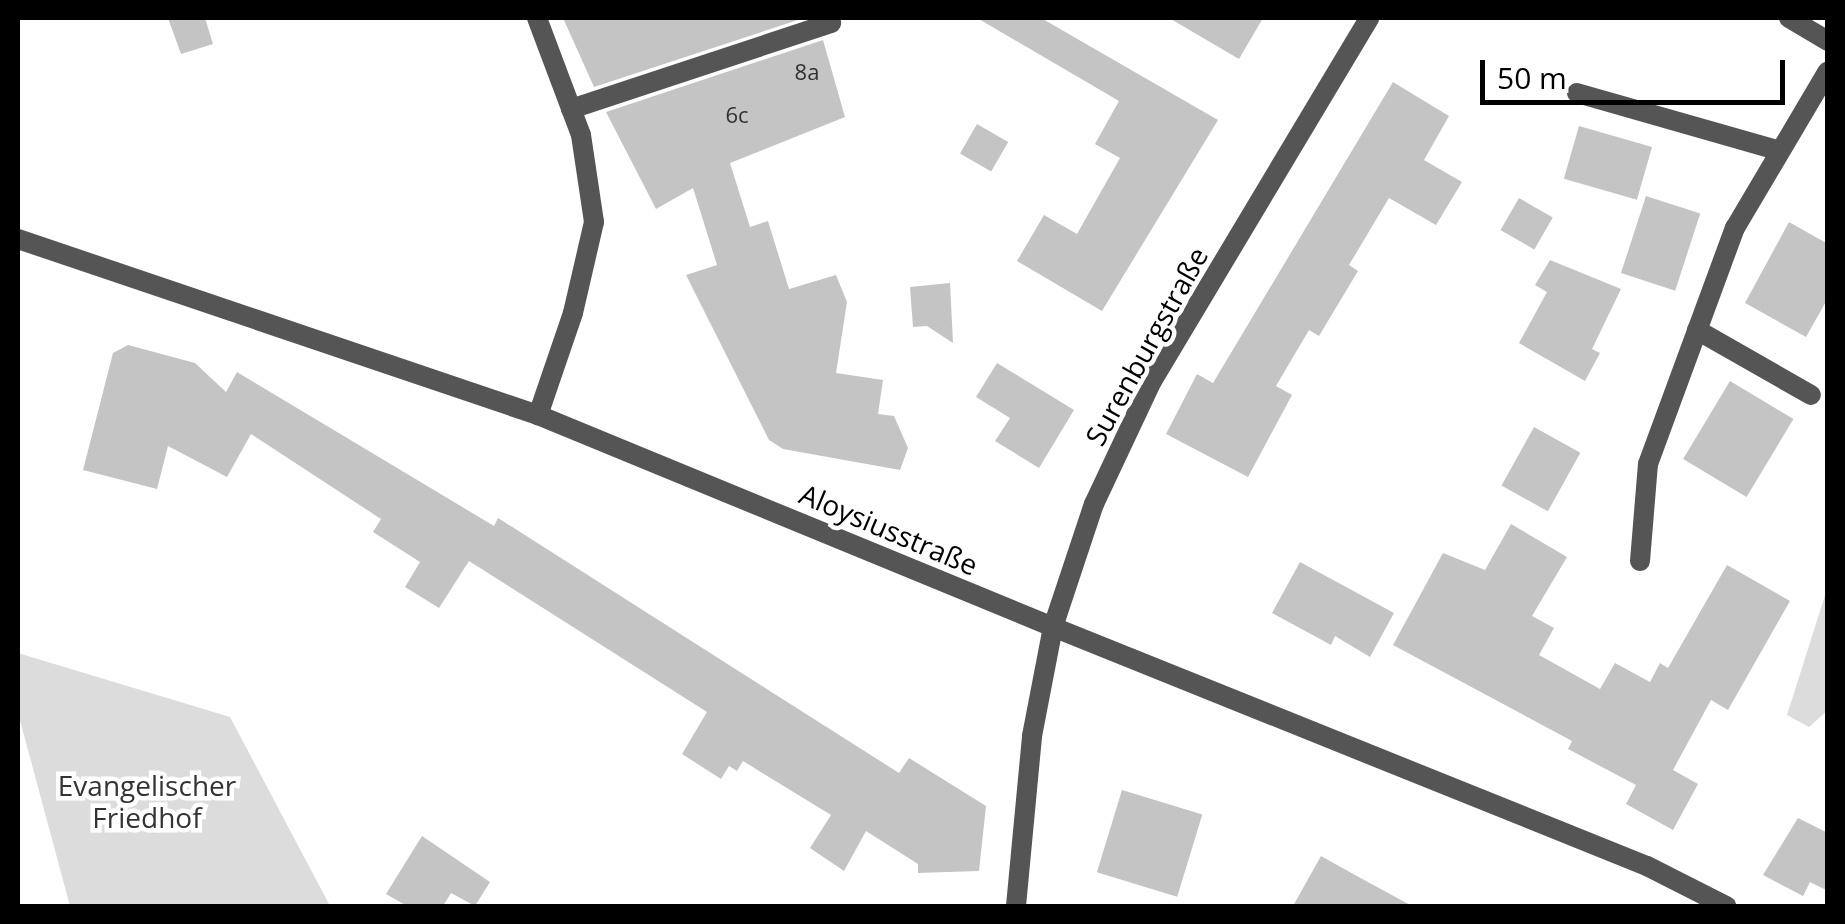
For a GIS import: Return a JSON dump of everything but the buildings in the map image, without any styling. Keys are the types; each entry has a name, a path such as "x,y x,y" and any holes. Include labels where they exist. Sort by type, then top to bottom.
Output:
{"street":[{"path":"537,18 571,109 594,222 573,313 538,415"},
{"name":"Surenburgstraße","path":"1016,906 1032,736 1054,627 1094,504 1152,382 1369,18"},
{"path":"1789,18 1828,42"},
{"path":"571,109 831,22"},
{"path":"1640,562 1648,464 1735,228 1828,71"},
{"path":"1577,93 1780,152"},
{"name":"Aloysiusstraße","path":"18,239 538,415 1647,866 1726,906"},
{"path":"1697,330 1811,395"}],"green space":[{"path":"1827,589 1827,711 1809,727 1787,715"},
{"name":"Evangelischer Friedhof","path":"18,653 230,717 330,906 70,906 18,713"}]}
